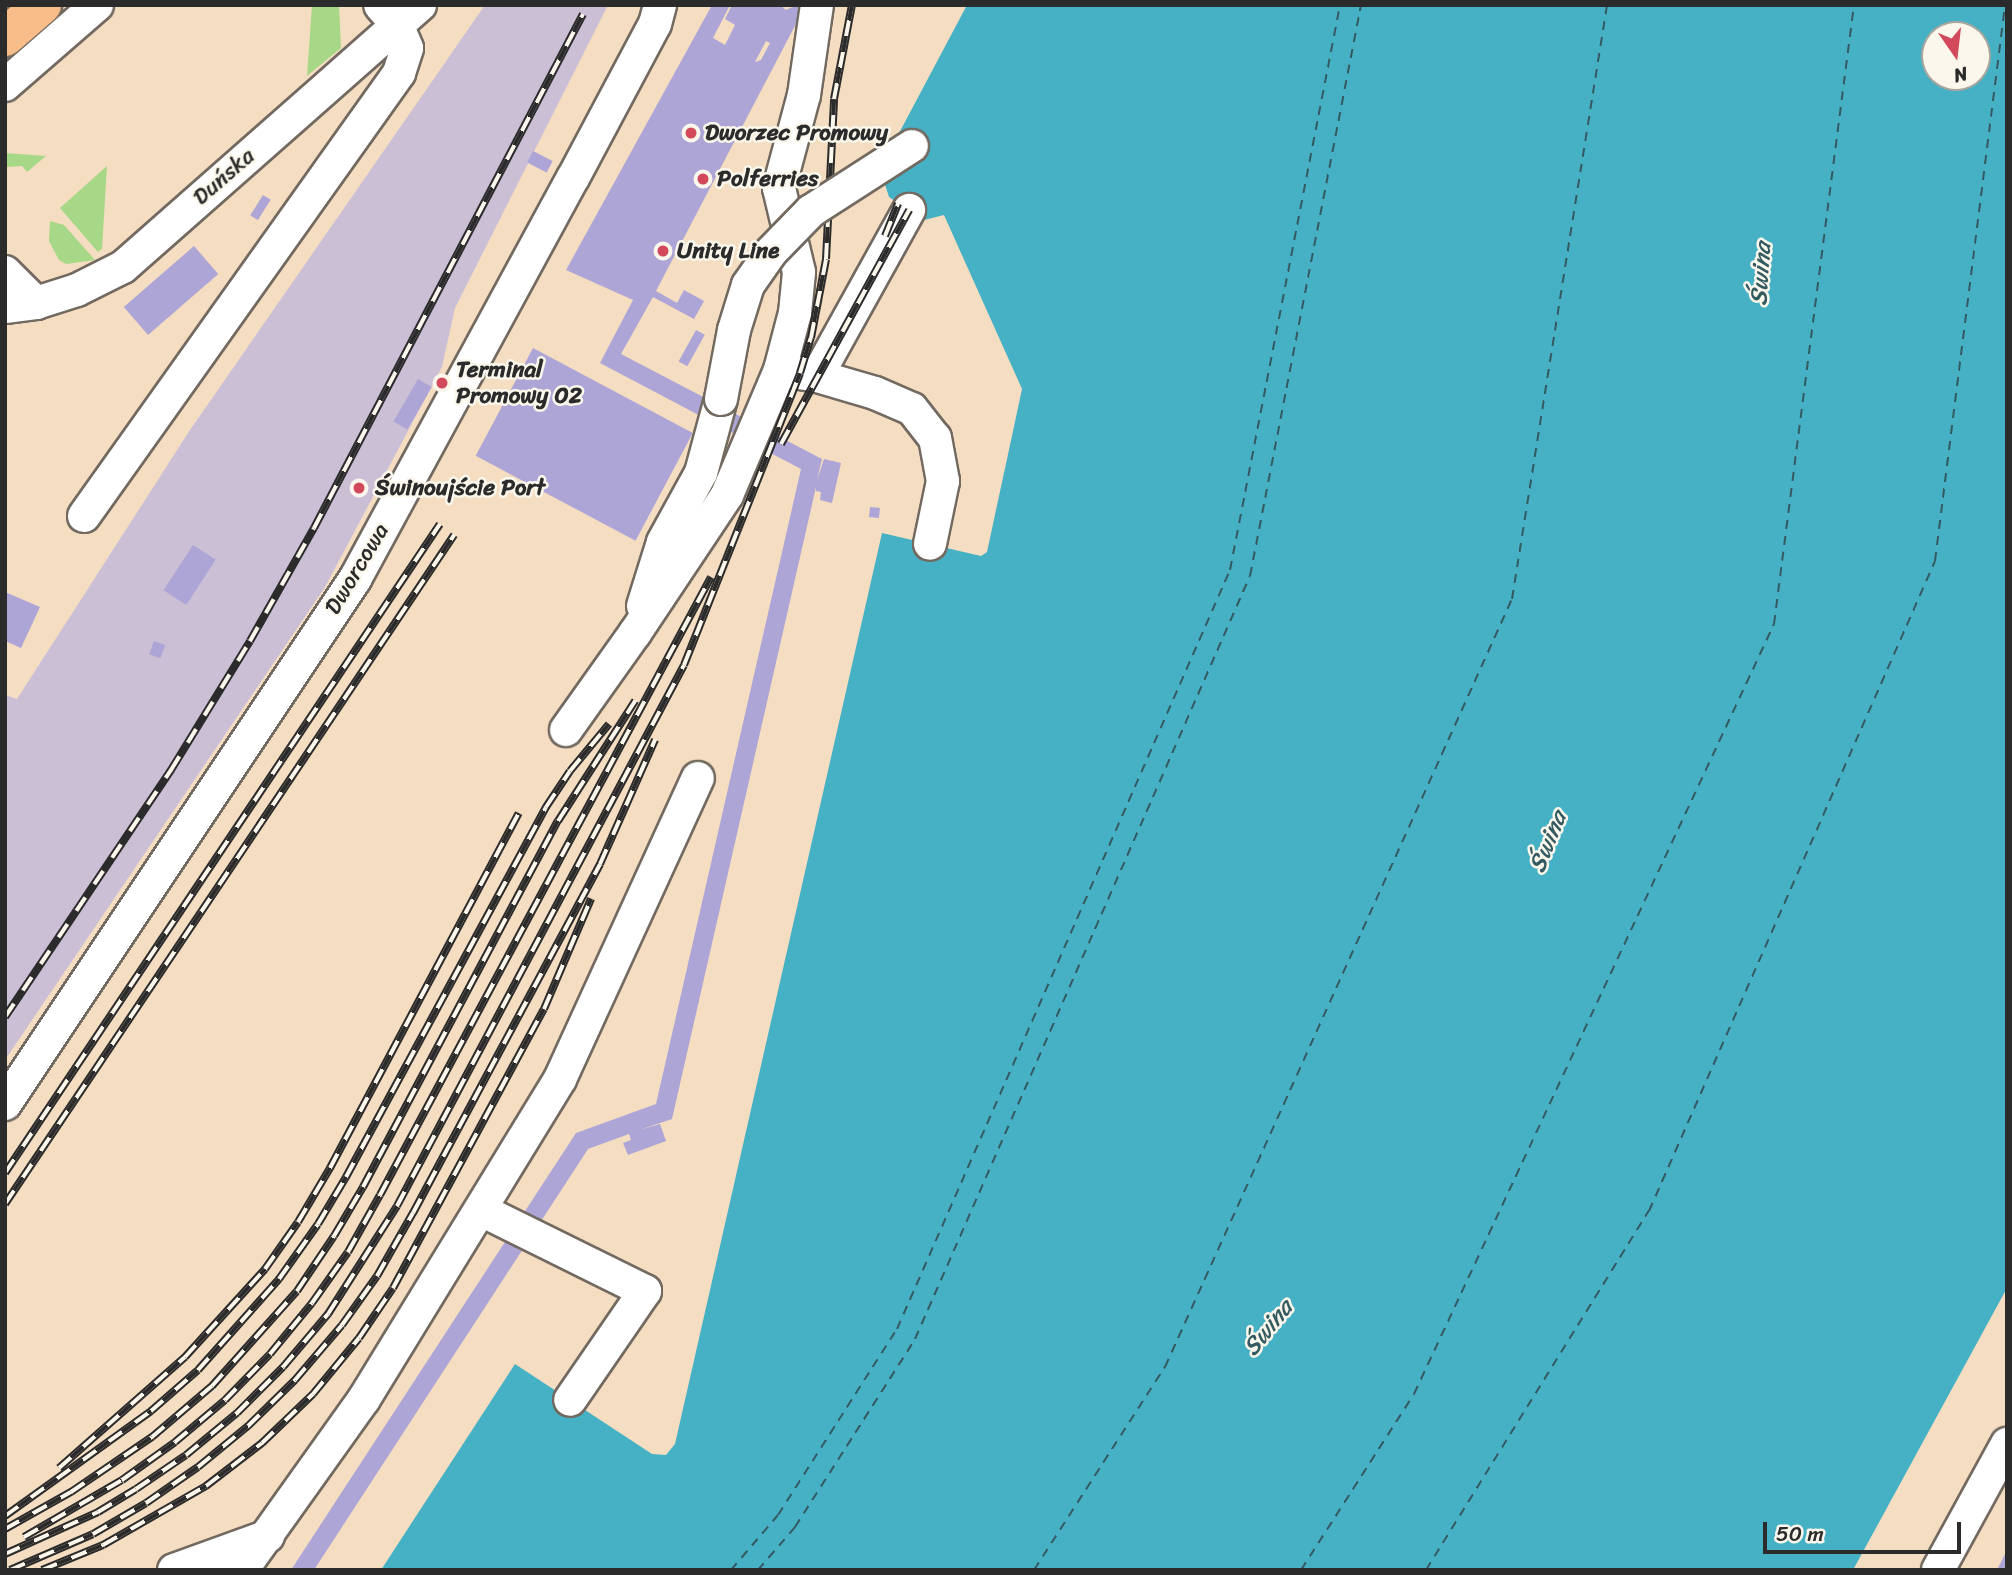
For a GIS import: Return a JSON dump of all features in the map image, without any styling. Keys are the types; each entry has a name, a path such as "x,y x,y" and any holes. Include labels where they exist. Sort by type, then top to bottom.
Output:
{"highway":[{"path":"5,37 42,5"}],"street":[{"path":"5,85 97,5"},
{"name":"Dworcowa","path":"5,1104 355,579 655,24 660,5"},
{"path":"566,730 635,634 727,495 780,370 795,313 799,272 779,188 804,95 817,5"},
{"path":"84,516 399,74 407,48 399,12"},
{"name":"Duńska","path":"20,305 77,290 123,267 399,12"},
{"path":"635,634 654,562 701,473 717,418 734,330 748,285 770,253 811,211 912,146"},
{"path":"817,376 909,210"},
{"path":"5,272 20,305"},
{"path":"780,370 817,376 875,393 912,408 935,438 943,481 930,544"},
{"path":"242,1570 364,1399 559,1079 698,778"},
{"path":"481,1210 645,1291 570,1400"},
{"path":"1938,1570 2007,1444"},
{"path":"174,1570 268,1536"}],"shaded area":[{"path":"485,5 608,5 455,308 442,367 325,587 5,1060 5,695 17,699 190,430"}],"green space":[{"path":"312,5 339,5 341,48 307,76"},
{"path":"5,153 46,156 27,172 22,166 5,167"},
{"path":"107,166 102,249 98,252 60,208"},
{"path":"50,221 64,225 95,260 66,264 59,260 49,241"}],"water":[{"name":"Świna","path":"967,5 2007,5 2007,1288 1853,1570 381,1570 515,1364 652,1454 666,1455 675,1444 882,533 981,556 987,552 1022,389 944,215 924,220 889,197 880,169"}],"building":[{"path":"712,5 730,5 713,38 725,45 735,25 725,19 732,5 780,5 786,10 797,5 830,5 798,20 656,291 677,303 684,290 704,301 694,319 653,297 621,354 822,459 817,480 824,459 841,463 832,503 820,500 821,492 816,491 816,487 672,1119 639,1130 660,1124 666,1141 628,1155 623,1143 631,1140 629,1134 588,1149 314,1570 291,1570 576,1133 656,1104 801,469 600,363 633,300 566,270","holes":["766,41 770,43 761,60 755,62"]},
{"path":"533,151 553,161 547,173 527,163"},
{"path":"263,195 271,200 258,220 250,215"},
{"path":"194,246 218,274 148,335 124,307"},
{"path":"696,330 705,335 687,366 679,361"},
{"path":"533,348 693,433 636,541 476,456"},
{"path":"418,379 432,387 407,429 394,421"},
{"path":"870,507 880,508 879,518 869,517"},
{"path":"193,545 216,560 186,605 164,590"},
{"path":"5,592 40,607 21,648 5,641"},
{"path":"154,641 165,645 160,658 149,654"},
{"path":"2007,1550 2007,1570 1997,1570"}],"ferry route":[{"path":"731,1570 778,1515 897,1329 1230,570 1340,5"},
{"path":"758,1570 795,1527 915,1339 1250,576 1361,5"},
{"path":"1034,1570 1165,1367 1512,599 1607,5"},
{"path":"1301,1570 1414,1394 1774,624 1854,5"},
{"path":"1426,1570 1649,1211 1935,561 2005,5"}],"railway":[{"path":"5,1554 98,1512 136,1489 186,1455 237,1413 283,1367 328,1314 397,1206 684,665 800,373 811,338 826,259 834,99 852,5"},
{"path":"5,1017 171,770 250,641 314,528 583,14"},
{"path":"885,236 898,203"},
{"path":"781,444 909,210"},
{"path":"5,1173 440,524"},
{"path":"5,1204 454,535"},
{"path":"24,1537 122,1480 175,1442 225,1400 270,1354 312,1303 348,1252 380,1195 711,577"},
{"path":"5,1529 71,1492 152,1437 212,1386 297,1291 363,1187 558,821 635,701"},
{"path":"5,1516 151,1411 198,1370 279,1279 318,1224 346,1177 546,807 570,771 609,724"},
{"path":"10,1570 93,1534 146,1503 198,1467 248,1426 295,1380 342,1325 377,1276 413,1213 600,864 655,740"},
{"path":"59,1468 185,1357 265,1269 298,1222 330,1168 519,813"},
{"path":"42,1570 103,1545 206,1486 262,1443 313,1394 359,1338 393,1288 544,1009 591,899"}],"place":[{"name":"Dworzec Promowy","path":"691,133"},
{"name":"Polferries","path":"703,179"},
{"name":"Unity Line","path":"663,251"},
{"name":"Terminal Promowy 02","path":"442,383"},
{"name":"Świnoujście Port","path":"359,488"}]}
